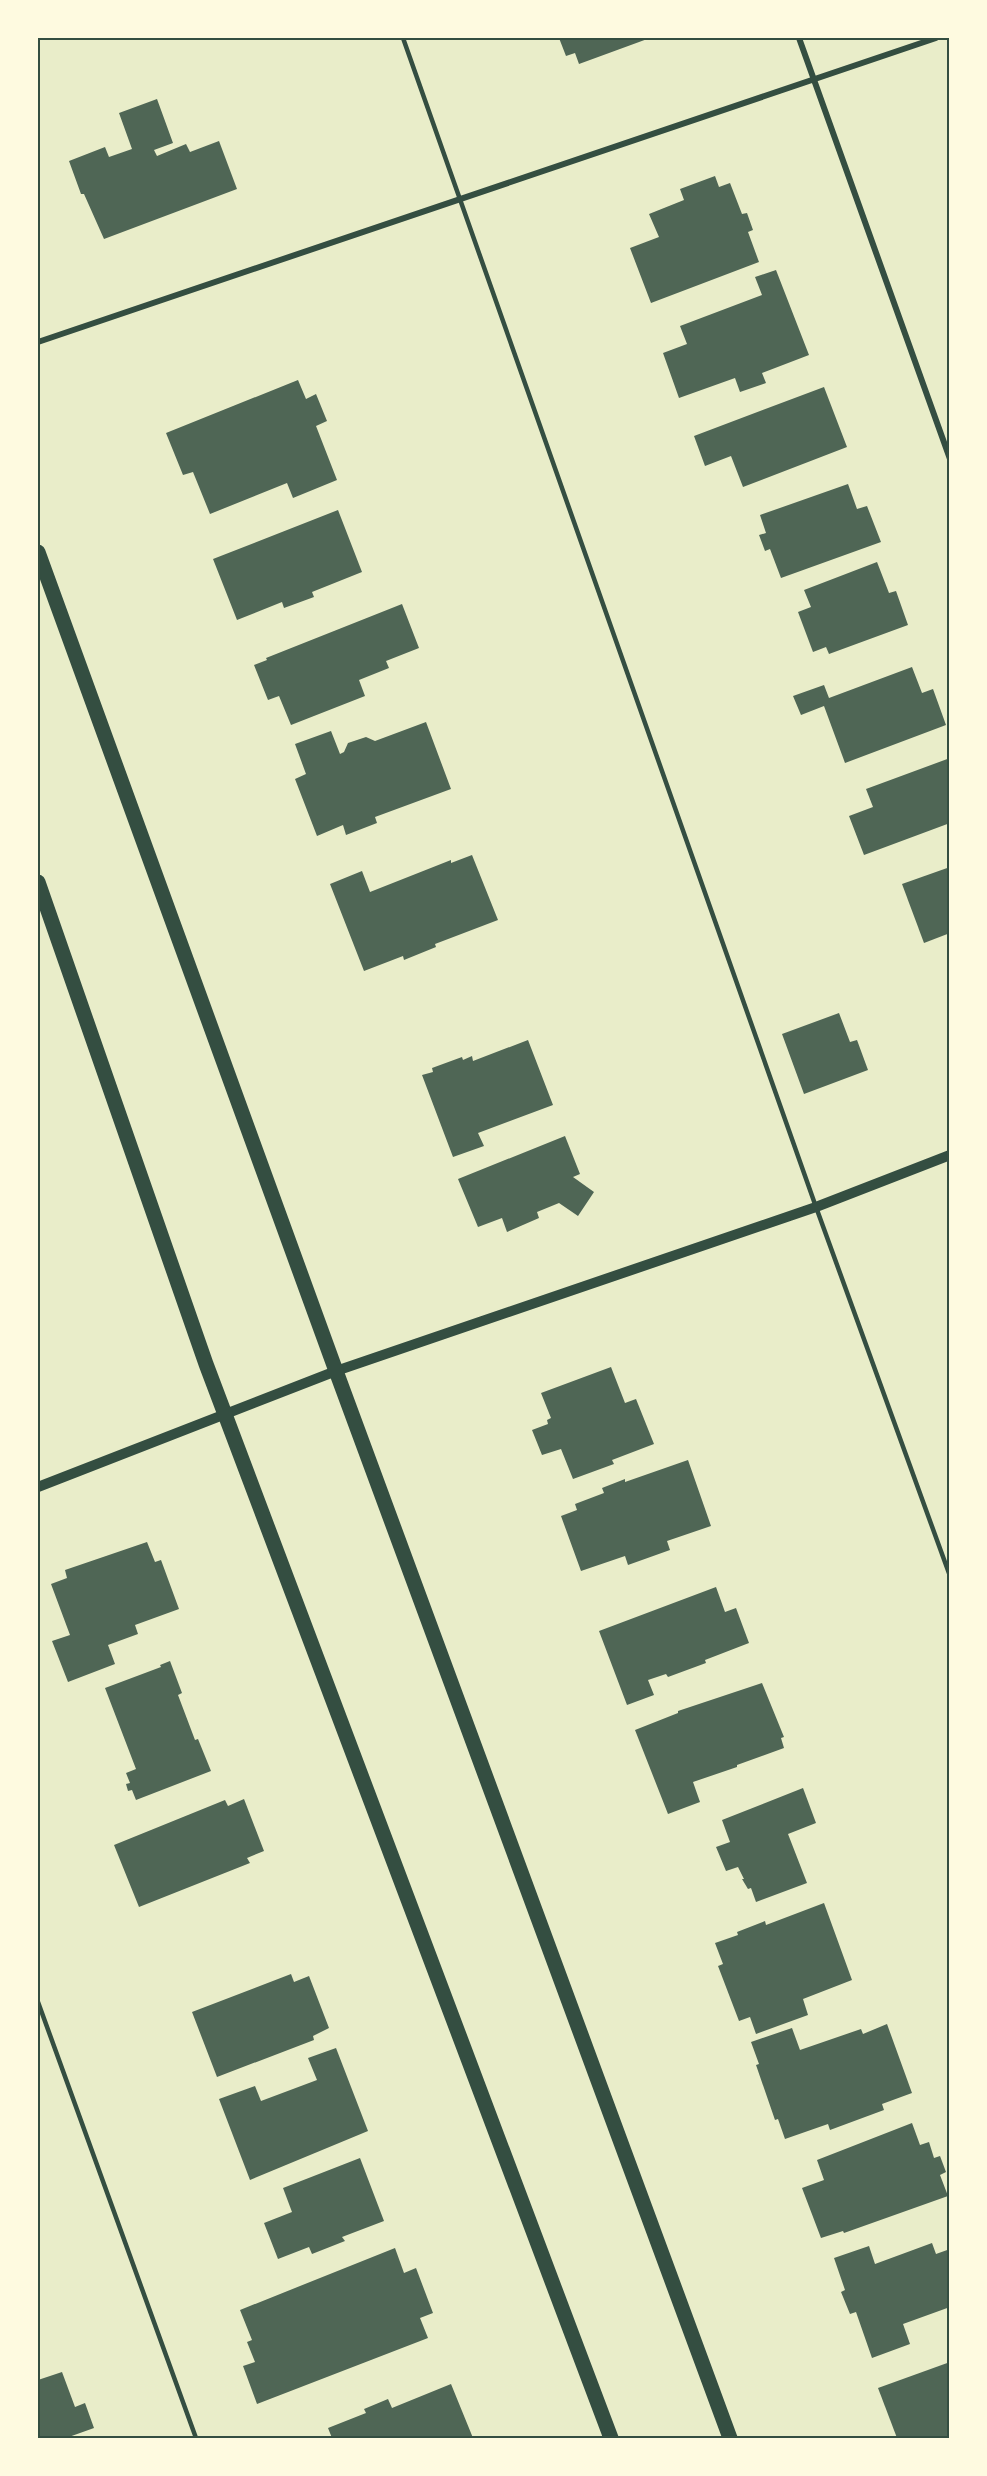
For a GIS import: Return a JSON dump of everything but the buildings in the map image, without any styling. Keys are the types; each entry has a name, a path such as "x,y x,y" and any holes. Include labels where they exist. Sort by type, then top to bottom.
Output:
{"main road":[{"path":"38,552 336,1371 730,2439"},
{"path":"38,882 225,1415 611,2439"}],"street":[{"path":"799,38 950,459"},
{"path":"38,342 936,38"},
{"path":"38,1487 336,1371 816,1207 950,1155"}],"lane":[{"path":"403,38 816,1207 950,1576"},
{"path":"38,2002 196,2439"}]}
